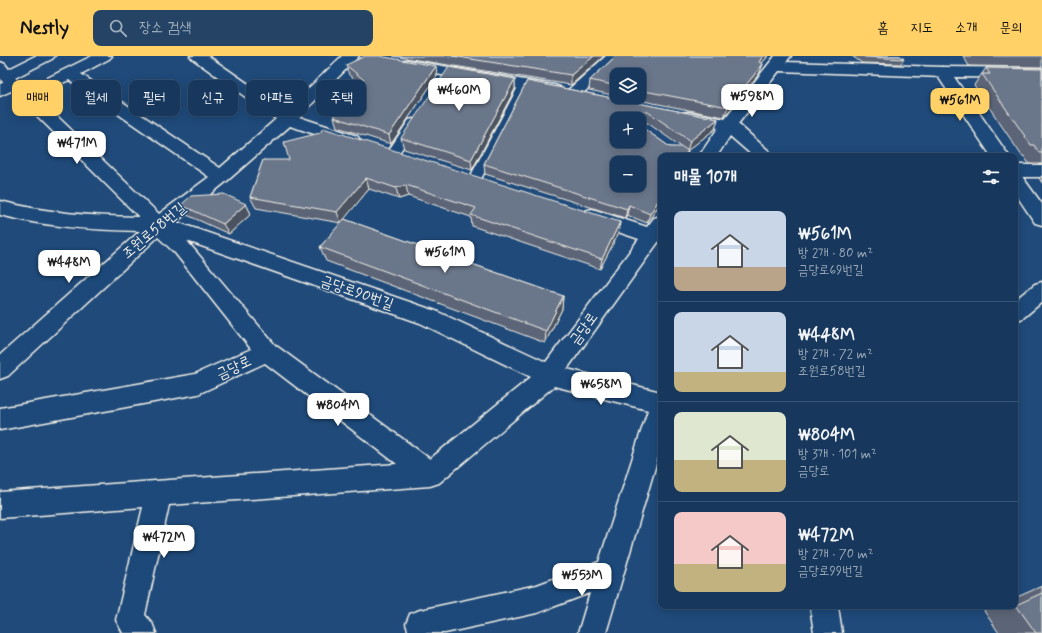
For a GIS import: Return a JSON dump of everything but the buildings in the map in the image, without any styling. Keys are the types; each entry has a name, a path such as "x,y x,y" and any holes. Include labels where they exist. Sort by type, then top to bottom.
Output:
{"street":[{"path":"5,79 47,56"},
{"path":"56,80 104,56"},
{"path":"198,56 287,119 388,151"},
{"name":"조원로58번길","path":"0,369 160,224 221,177 357,56"},
{"path":"394,62 442,78 524,85 581,95 615,56"},
{"path":"710,153 729,125 779,61 944,72 1042,73"},
{"path":"944,72 998,153"},
{"path":"70,73 221,177"},
{"path":"670,113 729,125 761,153"},
{"name":"금당로90번길","path":"48,116 160,224 182,248 267,352"},
{"path":"1018,170 1042,171"},
{"path":"1018,183 1042,218"},
{"name":"금당로90번길","path":"0,208 23,215 114,224 160,224 428,317 550,376 658,402"},
{"name":"금당로","path":"0,419 198,384 267,352 430,474 550,376 657,230 578,212"},
{"path":"1018,310 1042,290"},
{"path":"592,633 658,417"},
{"path":"0,505 430,474"},
{"path":"142,633 130,620 159,493"},
{"path":"420,624 538,598 610,572"},
{"path":"824,609 828,633"}],"lane":[{"path":"475,179 524,85"},
{"path":"388,151 418,115"}]}
